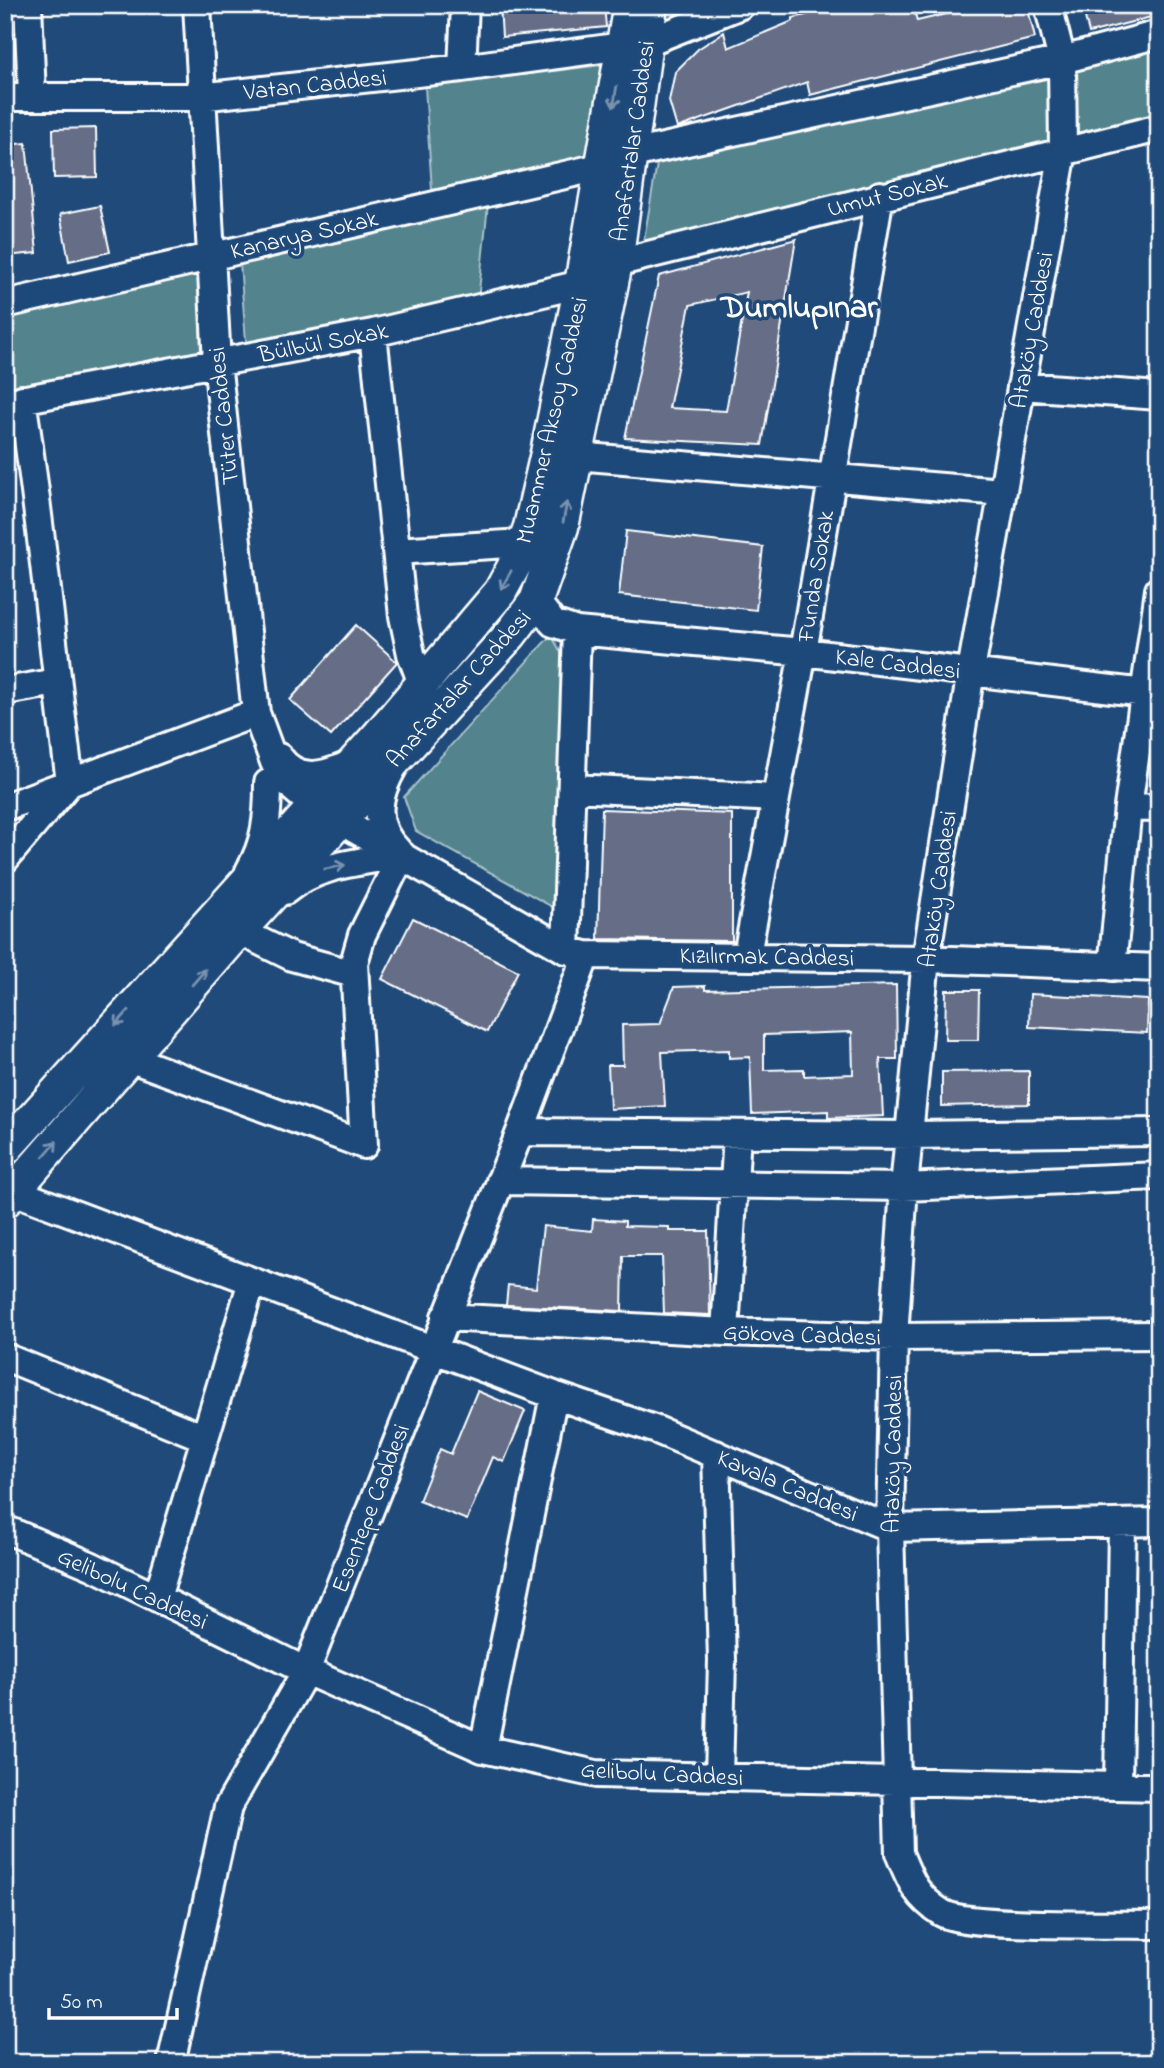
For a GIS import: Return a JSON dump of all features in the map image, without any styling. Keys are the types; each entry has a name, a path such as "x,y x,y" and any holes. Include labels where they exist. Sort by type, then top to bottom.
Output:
{"main road":[{"name":"Muammer Aksoy Caddesi","path":"317,816 354,763 500,592 524,543 547,453 581,284 618,160 634,44 629,5"},
{"name":"Anafartalar Caddesi","path":"634,44 651,5"},
{"name":"Anafartalar Caddesi","path":"5,1149 236,892 317,816 405,746 510,635 536,601 562,527 616,263 618,160"},
{"name":"Anafartalar Caddesi","path":"9,1196 239,931 317,816"}],"street":[{"path":"28,5 32,95"},
{"name":"Tüter Caddesi","path":"197,5 200,97 217,362 258,723 274,762 317,816"},
{"path":"462,68 465,5"},
{"path":"651,5 661,18 674,22 705,19"},
{"name":"Vatan Caddesi","path":"5,97 200,97 462,68 634,44 741,5"},
{"name":"Ataköy Caddesi","path":"1048,5 1062,60 1063,151 971,671 926,959 904,1186 894,1337 890,1528 899,1853 913,1889 944,1915 990,1921 1159,1925"},
{"name":"Kanarya Sokak","path":"5,304 618,160 1062,60 1159,34"},
{"name":"Umut Sokak","path":"616,263 880,195 1159,128"},
{"name":"Funda Sokak","path":"747,955 803,652 880,195"},
{"name":"Bülbül Sokak","path":"70,782 38,504 13,401 373,332 581,284"},
{"path":"373,332 403,616 422,684"},
{"path":"1021,386 1159,396"},
{"path":"576,456 1002,492"},
{"path":"396,551 524,543"},
{"path":"1112,967 1128,807 1145,693 1155,650 1159,590"},
{"name":"Kale Caddesi","path":"536,601 553,623 577,631 803,652 1145,693"},
{"name":"Esentepe Caddesi","path":"171,2063 228,1807 306,1671 520,1132 576,952 572,788 577,631"},
{"path":"5,691 57,682"},
{"path":"258,723 286,767 300,775 316,776 354,763"},
{"path":"5,807 70,782 258,723"},
{"path":"258,723 261,760 268,783 282,806 317,816 402,855 576,952"},
{"path":"402,855 383,836 380,819 381,796 405,746"},
{"path":"5,859 70,782"},
{"path":"236,892 261,851 267,820 268,783"},
{"path":"572,788 776,798"},
{"path":"1128,807 1159,808"},
{"path":"354,974 292,957 239,931 298,879 321,870 402,855"},
{"path":"129,1058 364,1145 354,974 359,944 402,855"},
{"name":"Kızılırmak Caddesi","path":"576,952 926,959 1159,968"},
{"path":"520,1132 911,1135 1159,1132"},
{"path":"725,1332 737,1134"},
{"path":"500,1181 904,1186 1159,1176"},
{"name":"Kavala Caddesi","path":"9,1196 252,1282 716,1454 890,1528 1159,1522"},
{"path":"157,1598 252,1282"},
{"name":"Gökova Caddesi","path":"445,1317 725,1332 894,1337 1159,1335"},
{"path":"5,1357 205,1437"},
{"path":"483,1749 554,1395"},
{"path":"716,1454 722,1660 719,1777"},
{"path":"1118,1786 1122,1524"},
{"name":"Gelibolu Caddesi","path":"5,1529 157,1598 306,1671 483,1749 596,1774 1159,1787"}],"green space":[{"path":"1159,46 1159,118 1078,137 1076,71"},
{"path":"610,64 599,153 432,190 425,87"},
{"path":"1054,72 1055,146 643,245 658,158"},
{"path":"488,204 478,301 247,354 240,263"},
{"path":"199,270 201,362 5,392 5,315"},
{"path":"551,635 570,668 558,910 416,831 404,797"}],"building":[{"path":"500,5 604,5 606,27 502,37"},
{"path":"849,5 913,5 917,21 985,5 1027,5 1035,38 810,95 807,82 677,128 669,101 675,72 698,49 724,32 728,48 793,21 793,18"},
{"path":"1082,5 1159,5 1159,15 1089,33"},
{"path":"96,128 97,177 54,178 53,129"},
{"path":"26,143 37,253 5,256 5,145"},
{"path":"100,206 110,252 69,261 60,214"},
{"path":"796,239 762,445 625,438 659,276","holes":["747,292 726,411 669,408 690,305"]},
{"path":"626,531 763,547 756,610 619,595"},
{"path":"356,625 397,662 331,736 290,700"},
{"path":"602,809 732,814 732,941 598,939"},
{"path":"413,918 518,971 487,1032 382,979"},
{"path":"896,985 897,1059 880,1059 883,1116 828,1118 828,1111 752,1114 750,1057 729,1058 729,1050 662,1052 665,1106 610,1109 608,1065 623,1065 622,1025 660,1024 674,987 705,986 705,990","holes":["852,1032 853,1074 804,1076 804,1069 764,1070 764,1035"]},
{"path":"946,990 979,990 978,1040 945,1040"},
{"path":"1030,994 1148,1000 1147,1033 1029,1027"},
{"path":"1029,1071 1029,1104 942,1106 942,1072"},
{"path":"593,1219 625,1221 625,1226 669,1227 669,1231 708,1231 710,1315 664,1313 662,1256 623,1256 622,1311 506,1305 508,1285 536,1288 543,1226 592,1231"},
{"path":"477,1391 525,1411 504,1462 493,1457 467,1520 419,1501 440,1449 451,1454"}],"district":[{"name":"Dumlupınar","path":"799,306"}]}
